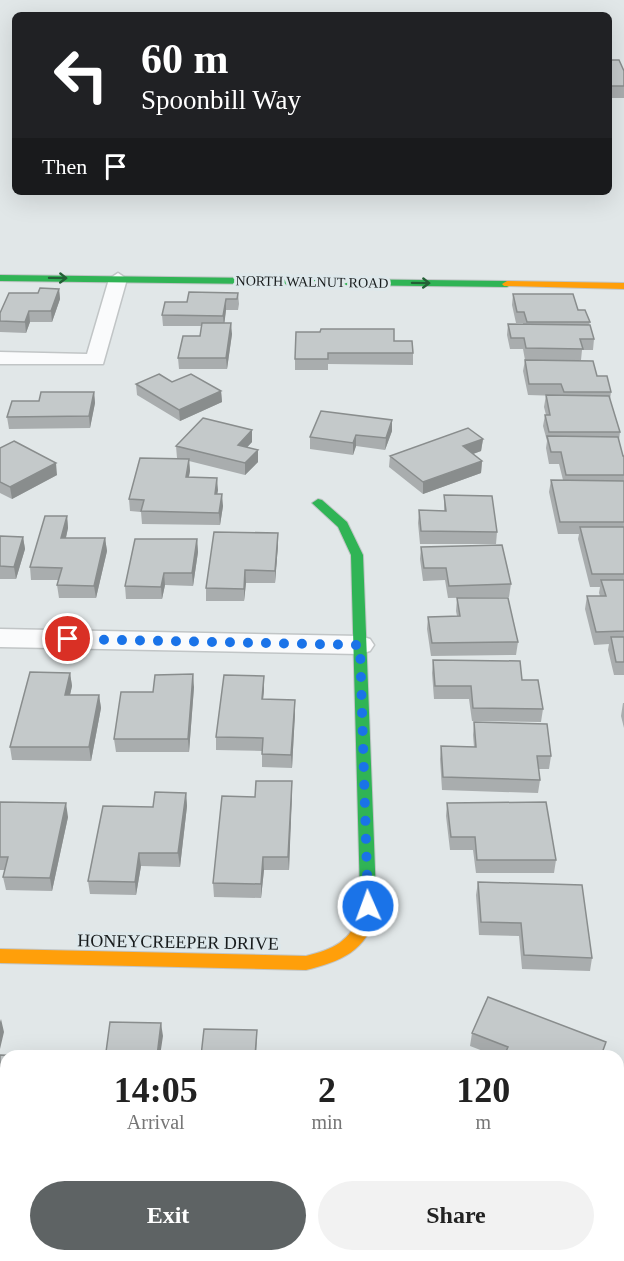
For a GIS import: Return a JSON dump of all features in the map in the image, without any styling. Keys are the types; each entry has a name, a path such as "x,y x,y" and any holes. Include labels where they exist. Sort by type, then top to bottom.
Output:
{"street":[{"name":"NORTH WALNUT ROAD","path":"0,278 623,289"},
{"path":"0,358 96,360 118,279"},
{"path":"0,638 360,645 355,548 348,529 340,519 318,503"},
{"name":"HONEYCREEPER DRIVE","path":"0,956 306,963 334,957 352,947 366,927 368,906 360,645"}],"building":[{"path":"612,60 619,60 624,71 624,86 612,86"},
{"path":"40,288 59,289 51,311 29,311 25,322 0,321 0,313 9,293 38,293"},
{"path":"189,292 238,293 237,299 226,299 223,316 162,315 165,302 187,302"},
{"path":"513,294 573,294 578,310 585,310 590,322 527,322 524,312 517,312"},
{"path":"202,323 231,323 226,358 178,358 183,336 200,336"},
{"path":"508,324 590,325 594,339 580,339 583,349 526,348 524,338 511,338"},
{"path":"321,329 394,329 394,341 412,341 413,353 328,353 328,359 295,359 296,332 320,332"},
{"path":"525,360 593,361 597,376 607,376 611,392 564,392 561,384 529,384"},
{"path":"159,374 172,382 191,374 221,391 179,410 136,384"},
{"path":"41,392 94,392 89,416 7,417 12,401 39,401"},
{"path":"546,395 609,396 620,432 549,432 545,415 550,415"},
{"path":"321,411 392,420 386,438 356,435 353,443 310,437"},
{"path":"203,418 252,430 238,445 258,450 245,463 176,446"},
{"path":"468,428 483,439 463,446 482,461 423,482 390,456"},
{"path":"547,436 618,437 624,456 624,475 566,475 561,452 551,452"},
{"path":"14,441 56,463 10,487 0,482 0,448"},
{"path":"140,458 189,459 186,477 217,478 215,494 222,494 219,513 141,511 144,500 129,499"},
{"path":"551,480 624,481 624,522 560,522"},
{"path":"444,495 492,496 497,532 421,531 419,510 446,511"},
{"path":"45,516 67,516 61,538 105,538 94,586 57,585 62,568 30,567"},
{"path":"580,527 624,527 624,574 592,574"},
{"path":"214,532 278,533 275,571 245,570 244,589 206,588"},
{"path":"0,536 23,537 14,567 0,566"},
{"path":"135,539 197,539 192,573 164,573 161,587 125,586"},
{"path":"502,545 511,584 449,586 446,568 424,568 421,547"},
{"path":"601,580 624,580 624,631 596,632 587,596 606,596"},
{"path":"457,598 508,598 518,642 432,643 428,617 460,616"},
{"path":"611,637 624,637 624,662 616,662"},
{"path":"433,660 520,661 522,680 538,680 543,709 473,708 471,686 435,686"},
{"path":"30,672 70,673 65,695 99,695 89,747 10,747"},
{"path":"193,674 188,739 114,739 121,692 153,692 155,675"},
{"path":"224,675 264,676 262,699 295,700 291,755 262,754 263,738 216,737"},
{"path":"474,722 547,724 551,756 537,756 540,780 443,777 441,746 476,747"},
{"path":"256,781 292,781 288,857 263,857 261,884 213,883 222,796 255,797"},
{"path":"155,792 186,793 178,853 139,853 135,882 88,881 103,806 153,807"},
{"path":"0,802 66,803 50,878 3,877 8,857 0,857"},
{"path":"546,802 556,860 477,860 475,837 451,837 447,803"},
{"path":"478,882 582,885 592,958 524,955 521,923 481,922"},
{"path":"488,997 606,1042 603,1050 507,1050 508,1047 472,1033"},
{"path":"110,1022 161,1023 158,1050 106,1050"},
{"path":"204,1029 257,1030 255,1050 202,1050"}],"traffic: fast":[{"path":"0,278 507,284"},
{"path":"318,503 343,525 357,555 368,895"}],"traffic: slow":[{"path":"507,284 624,286"},
{"path":"0,956 306,963 333,955 353,943 364,924 368,895"}],"route":[{"path":"68,639 360,645 368,906"}]}
